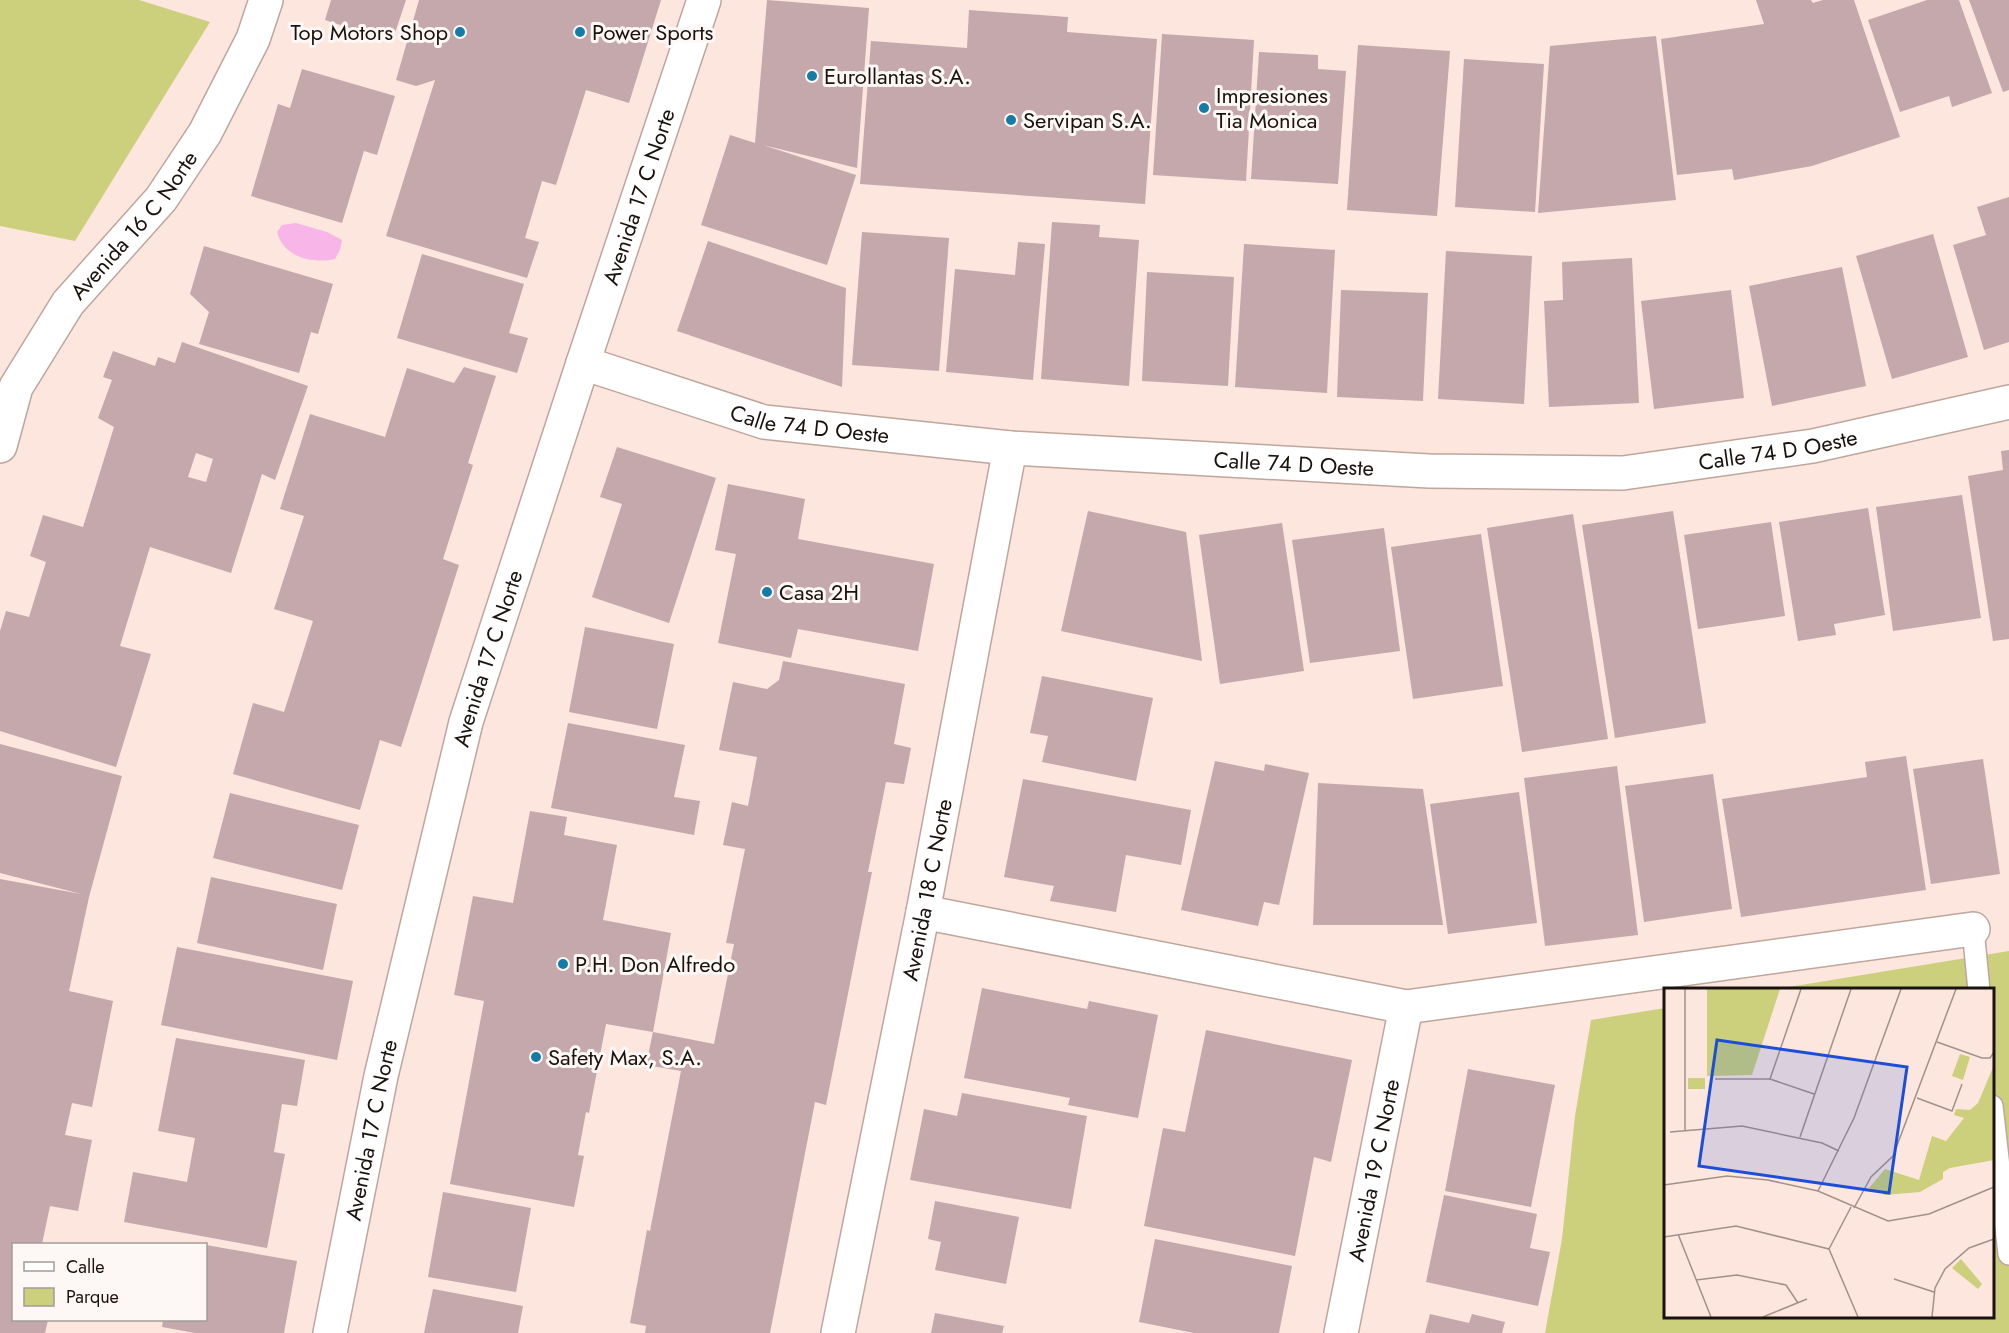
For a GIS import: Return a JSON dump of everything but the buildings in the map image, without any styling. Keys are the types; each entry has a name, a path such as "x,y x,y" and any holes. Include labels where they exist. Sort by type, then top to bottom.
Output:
{"street":[{"name":"Avenida 16 C Norte","path":"0,446 16,387 68,303 161,199 205,134 253,39 266,0"},
{"name":"Avenida 17 C Norte","path":"330,1333 381,1076 466,722 704,0"},
{"name":"Calle 74 D Oeste","path":"583,363 764,422 1010,448 1429,471 1623,473 1813,446 2009,402"},
{"name":"Avenida 18 C Norte","path":"838,1333 924,912 1010,448"},
{"path":"924,912 1406,1007 1973,929"},
{"name":"Avenida 19 C Norte","path":"1341,1333 1406,1007"}],"lane":[{"path":"1973,929 1979,988"},
{"path":"1994,1123 2009,1254"}],"green space":[{"path":"0,0 139,0 210,22 75,241 0,226"},
{"path":"2009,951 2009,1333 1545,1333 1562,1239 1575,1116 1591,1020 1664,1008 1664,1318 1994,1318 1994,988 1782,988"}],"shaded area":[{"path":"296,223 327,232 342,240 335,259 308,259 292,253 285,247 277,232 282,225"}],"place":[{"name":"Top Motors Shop","path":"460,32"},
{"name":"Power Sports","path":"580,32"},
{"name":"Eurollantas S.A.","path":"812,76"},
{"name":"Impresiones Tia Monica","path":"1204,108"},
{"name":"Servipan S.A.","path":"1011,120"},
{"name":"Casa 2H","path":"767,592"},
{"name":"P.H. Don Alfredo","path":"563,964"},
{"name":"Safety Max, S.A.","path":"536,1057"}]}
